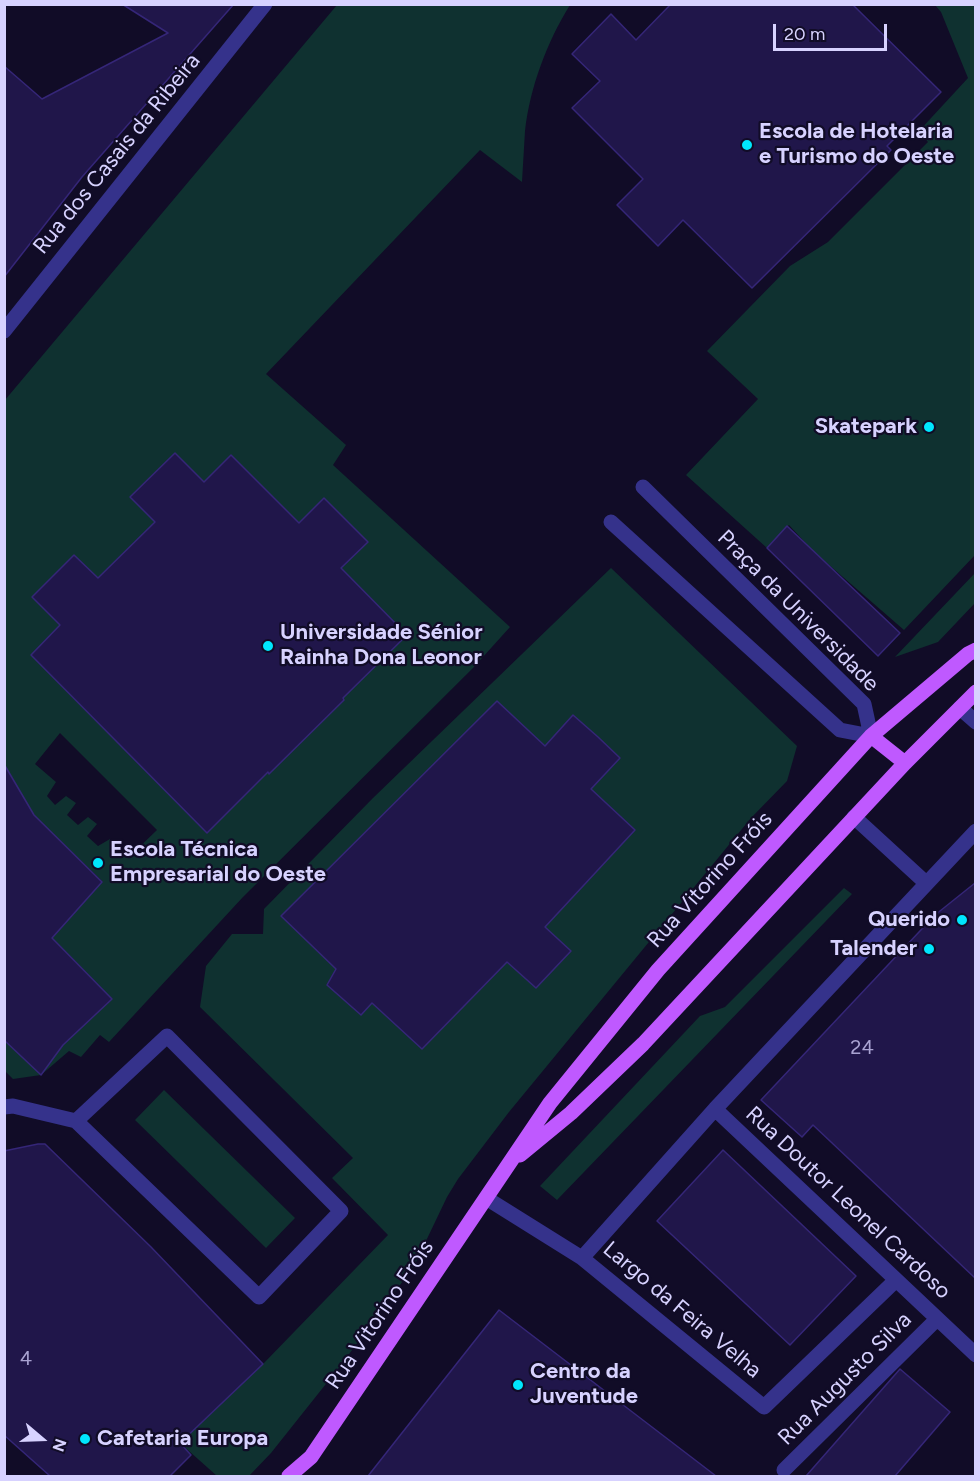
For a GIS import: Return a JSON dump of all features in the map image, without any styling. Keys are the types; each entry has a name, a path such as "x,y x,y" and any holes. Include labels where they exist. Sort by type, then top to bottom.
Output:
{"main road":[{"name":"Rua Vitorino Fróis","path":"304,1476 311,1457 550,1103 658,970 871,736 975,650"},
{"name":"Rua Vitorino Fróis","path":"507,1167 571,1113 643,1044 854,817 975,692"},
{"path":"871,736 905,763"},
{"name":"Rua Vitorino Fróis","path":"289,1476 311,1457"}],"street":[{"name":"Rua dos Casais da Ribeira","path":"4,331 265,4"},
{"name":"Praça da Universidade","path":"643,488 864,704 871,736"},
{"path":"611,522 840,730 871,736"},
{"path":"960,708 975,722"},
{"path":"854,817 926,882"},
{"path":"715,1109 975,831"},
{"path":"4,1107 13,1106 76,1121 259,1298 341,1211 167,1036 76,1121"},
{"name":"Largo da Feira Velha","path":"715,1109 582,1258 764,1407 896,1280"},
{"name":"Rua Doutor Leonel Cardoso","path":"715,1109 975,1355"},
{"path":"486,1198 582,1258"},
{"name":"Rua Augusto Silva","path":"784,1470 937,1319"}],"green space":[{"path":"337,5 570,5 554,34 535,82 527,114 522,182 480,150 266,374 346,445 333,465 510,627 473,668 243,897 109,1042 100,1035 81,1057 69,1051 41,1075 13,1079 5,1071 4,1040 41,1074 62,1046 38,1023 60,999 85,1024 112,999 52,938 102,881 44,825 5,858 30,809 12,777 5,781 5,400","holes":["60,733 157,830 129,857 110,839 98,846 87,836 97,824 88,817 78,825 67,815 76,803 66,796 55,805 47,796 56,782 35,764"]},
{"path":"935,5 975,5 975,555 904,630 813,551 789,525 767,548 686,475 758,399 707,351 790,266 828,242 928,142 919,131 968,78 941,12"},
{"path":"611,568 797,746 787,781 751,818 509,1112 458,1179 414,1266 341,1365 271,1453 249,1476 217,1476 180,1443 263,1364 388,1235 332,1178 353,1158 200,1007 206,966 232,934 263,934 264,909 373,798"},
{"path":"975,573 975,603 938,642 895,657"},
{"path":"844,888 852,894 557,1200 540,1186 700,1016 725,1007"},
{"path":"164,1090 295,1218 266,1248 135,1120"}],"building":[{"path":"122,4 234,4 82,177 4,277 4,66 42,99 168,33"},
{"name":"Escola de Hotelaria e Turismo do Oeste","path":"671,4 852,4 941,92 887,146 891,150 752,288 683,220 658,246 617,205 643,179 572,108 600,81 572,54 611,14 636,40"},
{"name":"Universidade Sénior Rainha Dona Leonor","path":"175,453 204,482 231,455 299,523 324,498 368,542 341,568 407,635 343,698 344,700 207,833 31,655 60,625 32,597 74,555 98,578 155,522 130,497"},
{"path":"787,526 900,633 878,656 767,548"},
{"path":"497,701 545,746 573,715 598,737 620,758 591,789 635,830 545,927 571,951 536,988 507,962 422,1049 372,1003 361,1015 327,985 336,969 281,916"},
{"path":"4,764 34,815 102,882 52,938 112,999 63,1045 41,1075 4,1040"},
{"path":"975,883 975,1278 813,1125 802,1137 761,1100 935,915"},
{"path":"45,1144 151,1247 263,1364 180,1443 191,1455 170,1476 50,1476 4,1435 4,1151"},
{"path":"723,1150 856,1276 790,1345 657,1221"},
{"name":"Centro da Juventude","path":"499,1310 716,1476 368,1476"},
{"path":"900,1369 950,1412 895,1476 806,1476"}],"place":[{"name":"Escola de Hotelaria e Turismo do Oeste","path":"747,145"},
{"name":"Skatepark","path":"929,427"},
{"name":"Universidade Sénior Rainha Dona Leonor","path":"268,646"},
{"name":"Escola Técnica Empresarial do Oeste","path":"98,863"},
{"name":"Querido","path":"962,920"},
{"name":"Talender","path":"929,949"},
{"name":"Centro da Juventude","path":"518,1385"},
{"name":"Cafetaria Europa","path":"85,1439"}]}
